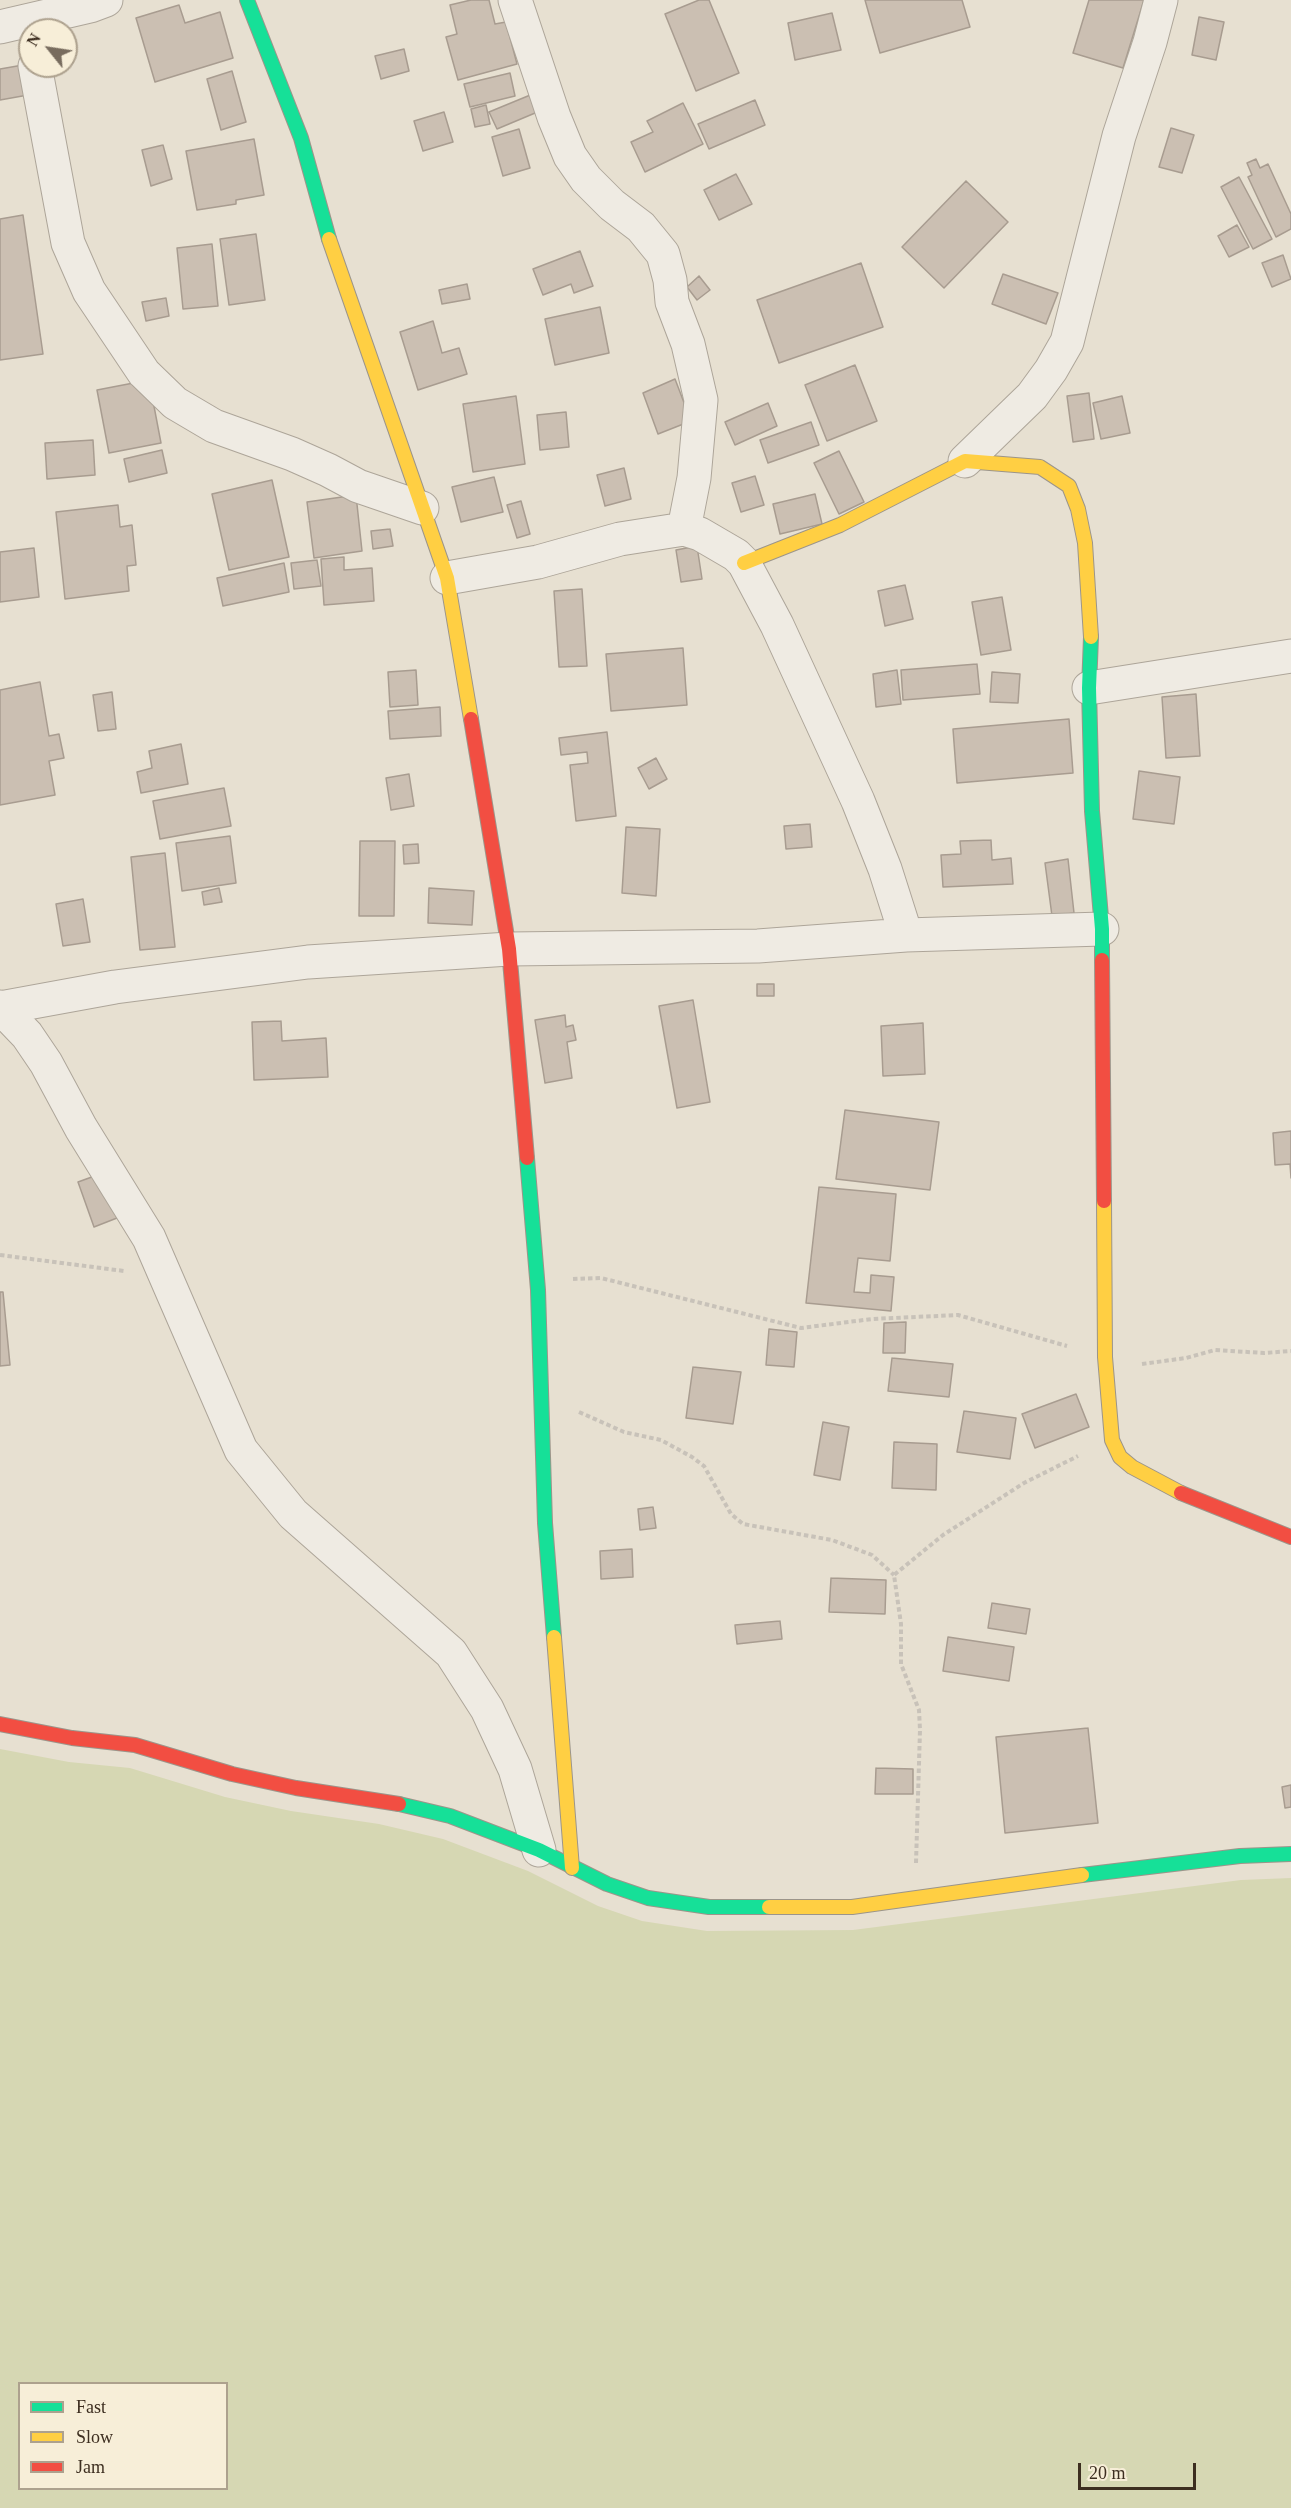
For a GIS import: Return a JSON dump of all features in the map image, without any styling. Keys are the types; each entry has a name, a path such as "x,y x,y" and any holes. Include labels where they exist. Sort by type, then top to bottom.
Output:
{"street":[{"path":"15,23 106,0"},
{"path":"246,0 301,138 325,226 447,578 509,949 538,1290 545,1523 572,1868"},
{"path":"515,0 554,117 570,156 586,179 612,205 641,226 663,254 672,302 688,344 700,400 699,439 684,529"},
{"path":"744,563 840,525 965,461 1032,396 1051,370 1066,342 1119,136 1150,42 1161,0"},
{"path":"37,78 68,243 88,291 144,373 174,403 214,426 292,454 358,486 422,508"},
{"path":"965,461 1040,467 1069,486 1078,509 1085,543 1091,621 1089,688 1092,811 1102,929 1105,1363 1112,1440 1120,1457 1156,1481 1202,1503 1291,1537"},
{"path":"447,578 538,562 620,539 684,529 700,534 736,555 744,563 777,625 858,801 885,869 906,935"},
{"path":"1089,688 1291,656"},
{"path":"1,1008 115,987 308,962 509,949 758,946 906,935 1102,929"},
{"path":"1,1008 27,1035 46,1063 81,1128 149,1238 241,1450 293,1514 451,1653 487,1709 515,1769 539,1850"},
{"path":"0,1724 72,1738 135,1745 232,1774 450,1816 539,1850 607,1884 648,1898 709,1907 852,1907 914,1900 1009,1884 1240,1856 1291,1854"}],"path":[{"path":"0,1255 166,1276"},
{"path":"538,1290 580,1277 601,1278 801,1328 872,1319 958,1315 1105,1363 1186,1358 1215,1350 1264,1353 1291,1351"},
{"path":"541,1392 600,1424 661,1440 692,1456 704,1466 731,1514 743,1524 832,1540 872,1555 894,1575 901,1624 901,1664 919,1710 914,1900"},
{"path":"894,1575 943,1535 1024,1483 1112,1440"}],"green space":[{"path":"0,1749 69,1762 130,1768 225,1797 291,1811 379,1824 443,1839 528,1871 598,1906 642,1921 707,1931 853,1930 1241,1880 1291,1878 1291,2508 0,2508"}],"building":[{"path":"471,0 489,0 495,24 506,22 517,64 458,80 446,37 457,34 450,5"},
{"path":"699,0 709,0 739,73 696,91 665,14"},
{"path":"865,0 962,0 970,27 880,53"},
{"path":"1089,0 1144,0 1123,68 1073,53"},
{"path":"179,5 185,23 220,12 233,58 155,82 136,18"},
{"path":"832,13 841,50 795,60 788,23"},
{"path":"1199,17 1224,22 1216,60 1192,55"},
{"path":"404,49 409,71 381,79 375,56"},
{"path":"18,66 18,78 25,78 28,95 0,100 0,69"},
{"path":"232,71 246,122 221,130 207,79"},
{"path":"510,73 515,96 470,107 464,84"},
{"path":"540,91 547,108 497,129 489,112"},
{"path":"755,100 765,125 709,149 698,124"},
{"path":"683,103 703,144 645,172 631,142 653,132 647,121"},
{"path":"486,105 490,124 475,127 471,109"},
{"path":"444,112 453,142 423,151 414,121"},
{"path":"1171,128 1194,135 1182,173 1159,167"},
{"path":"519,129 530,168 503,176 492,137"},
{"path":"254,139 264,195 236,200 236,204 197,210 186,151"},
{"path":"163,145 172,179 151,186 142,150"},
{"path":"1256,159 1260,168 1268,164 1291,214 1291,229 1276,237 1248,177 1252,175 1247,163"},
{"path":"736,174 752,204 719,220 704,190"},
{"path":"1239,177 1272,239 1253,249 1221,187"},
{"path":"966,181 1008,222 944,288 902,247"},
{"path":"23,215 43,354 0,360 0,219"},
{"path":"1237,225 1249,247 1229,257 1218,236"},
{"path":"256,234 265,300 229,305 220,239"},
{"path":"212,244 218,306 183,309 177,248"},
{"path":"580,251 593,286 574,293 571,284 543,295 533,269"},
{"path":"1283,255 1291,279 1272,287 1262,263"},
{"path":"861,263 883,327 779,363 757,300"},
{"path":"1003,274 1058,293 1046,324 992,304"},
{"path":"699,276 710,290 697,300 687,287"},
{"path":"467,284 470,299 442,304 439,290"},
{"path":"166,298 169,316 146,321 142,302"},
{"path":"600,307 609,353 555,365 545,319"},
{"path":"433,321 442,353 459,348 467,374 418,390 400,332"},
{"path":"855,365 877,421 827,441 805,385"},
{"path":"675,379 691,421 658,434 643,393"},
{"path":"149,380 161,443 109,453 97,390"},
{"path":"1089,393 1094,439 1073,442 1067,396"},
{"path":"516,396 525,464 473,472 463,404"},
{"path":"1122,396 1130,433 1101,439 1093,403"},
{"path":"768,403 777,426 735,445 725,422"},
{"path":"566,412 569,447 540,450 537,415"},
{"path":"811,422 819,445 768,463 760,440"},
{"path":"93,440 95,475 47,479 45,443"},
{"path":"162,450 167,473 129,482 124,459"},
{"path":"839,451 864,502 839,514 814,463"},
{"path":"624,468 631,499 605,506 597,475"},
{"path":"755,476 764,505 741,512 732,483"},
{"path":"494,477 503,512 461,522 452,487"},
{"path":"272,480 289,557 229,570 212,494"},
{"path":"815,494 822,524 780,534 773,504"},
{"path":"356,495 362,551 314,558 307,502"},
{"path":"521,501 530,534 517,538 507,505"},
{"path":"118,505 120,527 132,525 136,565 127,566 129,591 65,599 56,512"},
{"path":"390,529 393,546 373,549 371,531"},
{"path":"697,546 702,579 681,582 676,550"},
{"path":"34,548 39,597 0,602 0,552"},
{"path":"344,557 344,570 372,568 374,601 324,605 321,559"},
{"path":"317,560 321,586 294,589 291,563"},
{"path":"284,563 289,592 223,606 217,578"},
{"path":"905,585 913,619 885,626 878,591"},
{"path":"582,589 587,666 559,667 554,591"},
{"path":"1002,597 1011,650 981,655 972,602"},
{"path":"683,648 687,705 611,711 606,654"},
{"path":"977,664 980,694 903,700 901,670"},
{"path":"416,670 418,705 390,707 388,672"},
{"path":"897,670 901,704 876,707 873,674"},
{"path":"992,672 1020,674 1018,703 990,702"},
{"path":"40,682 49,736 59,734 64,758 49,761 55,795 0,805 0,690"},
{"path":"112,692 116,729 98,731 93,695"},
{"path":"1196,694 1200,756 1166,758 1162,697"},
{"path":"440,707 441,736 390,739 388,711"},
{"path":"1069,719 1073,773 957,783 953,729"},
{"path":"607,732 616,816 576,821 570,765 588,763 587,752 561,755 559,738"},
{"path":"181,744 188,784 141,793 137,772 152,768 149,751"},
{"path":"656,758 667,779 649,789 638,768"},
{"path":"1139,771 1180,777 1174,824 1133,819"},
{"path":"409,774 414,806 391,810 386,778"},
{"path":"224,788 231,826 160,839 153,801"},
{"path":"810,824 812,847 786,849 784,826"},
{"path":"626,827 660,829 656,896 622,893"},
{"path":"230,836 236,883 182,891 176,843"},
{"path":"991,840 992,860 1011,858 1013,884 943,887 941,855 961,854 960,841"},
{"path":"360,841 395,841 394,916 359,916"},
{"path":"418,844 419,863 404,864 403,845"},
{"path":"165,853 175,947 140,950 131,857"},
{"path":"1068,859 1074,913 1052,916 1045,863"},
{"path":"219,888 222,902 204,905 202,892"},
{"path":"429,888 474,891 472,925 428,923"},
{"path":"83,899 90,942 63,946 56,904"},
{"path":"757,984 774,984 774,996 757,996"},
{"path":"693,1000 710,1102 677,1108 659,1006"},
{"path":"565,1015 566,1027 573,1025 576,1040 567,1042 572,1078 545,1083 535,1020"},
{"path":"281,1021 282,1041 326,1038 328,1077 254,1080 252,1022"},
{"path":"923,1023 925,1074 883,1076 881,1026"},
{"path":"845,1110 939,1122 930,1190 836,1179"},
{"path":"1291,1131 1291,1178 1290,1164 1275,1165 1273,1133"},
{"path":"100,1174 117,1218 94,1227 78,1182"},
{"path":"819,1187 896,1194 890,1261 858,1258 854,1292 870,1293 871,1275 894,1277 891,1311 806,1303"},
{"path":"0,1292 3,1292 10,1365 0,1366"},
{"path":"906,1322 905,1353 883,1353 884,1323"},
{"path":"769,1329 797,1332 794,1367 766,1365"},
{"path":"892,1358 953,1364 949,1397 888,1391"},
{"path":"693,1367 741,1372 733,1424 686,1418"},
{"path":"1076,1394 1089,1427 1035,1448 1022,1414"},
{"path":"964,1411 1016,1418 1010,1459 957,1452"},
{"path":"823,1422 849,1427 840,1480 814,1475"},
{"path":"894,1442 937,1444 936,1490 892,1488"},
{"path":"653,1507 656,1528 640,1530 638,1509"},
{"path":"632,1549 633,1577 601,1579 600,1551"},
{"path":"831,1578 886,1580 885,1614 829,1612"},
{"path":"992,1603 1030,1609 1026,1634 988,1628"},
{"path":"780,1621 782,1639 737,1644 735,1625"},
{"path":"948,1637 1014,1647 1009,1681 943,1671"},
{"path":"1088,1728 1098,1823 1005,1833 996,1737"},
{"path":"876,1768 913,1769 913,1794 875,1794"},
{"path":"1291,1785 1291,1807 1285,1808 1282,1787"}],"traffic: fast":[{"path":"247,0 301,138 329,239"},
{"path":"1091,637 1089,688 1092,811 1102,929 1102,960"},
{"path":"527,1158 538,1290 545,1523 554,1637"},
{"path":"399,1804 450,1816 539,1850 607,1884 648,1898 709,1907 769,1907"},
{"path":"1082,1875 1240,1856 1291,1854"}],"traffic: slow":[{"path":"329,239 447,578 471,719"},
{"path":"744,563 840,525 965,461 1040,467 1069,486 1078,509 1085,543 1091,637"},
{"path":"1104,1201 1105,1357 1112,1440 1120,1457 1132,1467 1181,1493"},
{"path":"554,1637 572,1868"},
{"path":"769,1907 852,1907 1082,1875"}],"traffic: jam":[{"path":"471,719 509,949 527,1158"},
{"path":"1102,960 1104,1201"},
{"path":"1181,1493 1291,1537"},
{"path":"0,1724 72,1738 135,1745 232,1774 296,1788 399,1804"}]}
